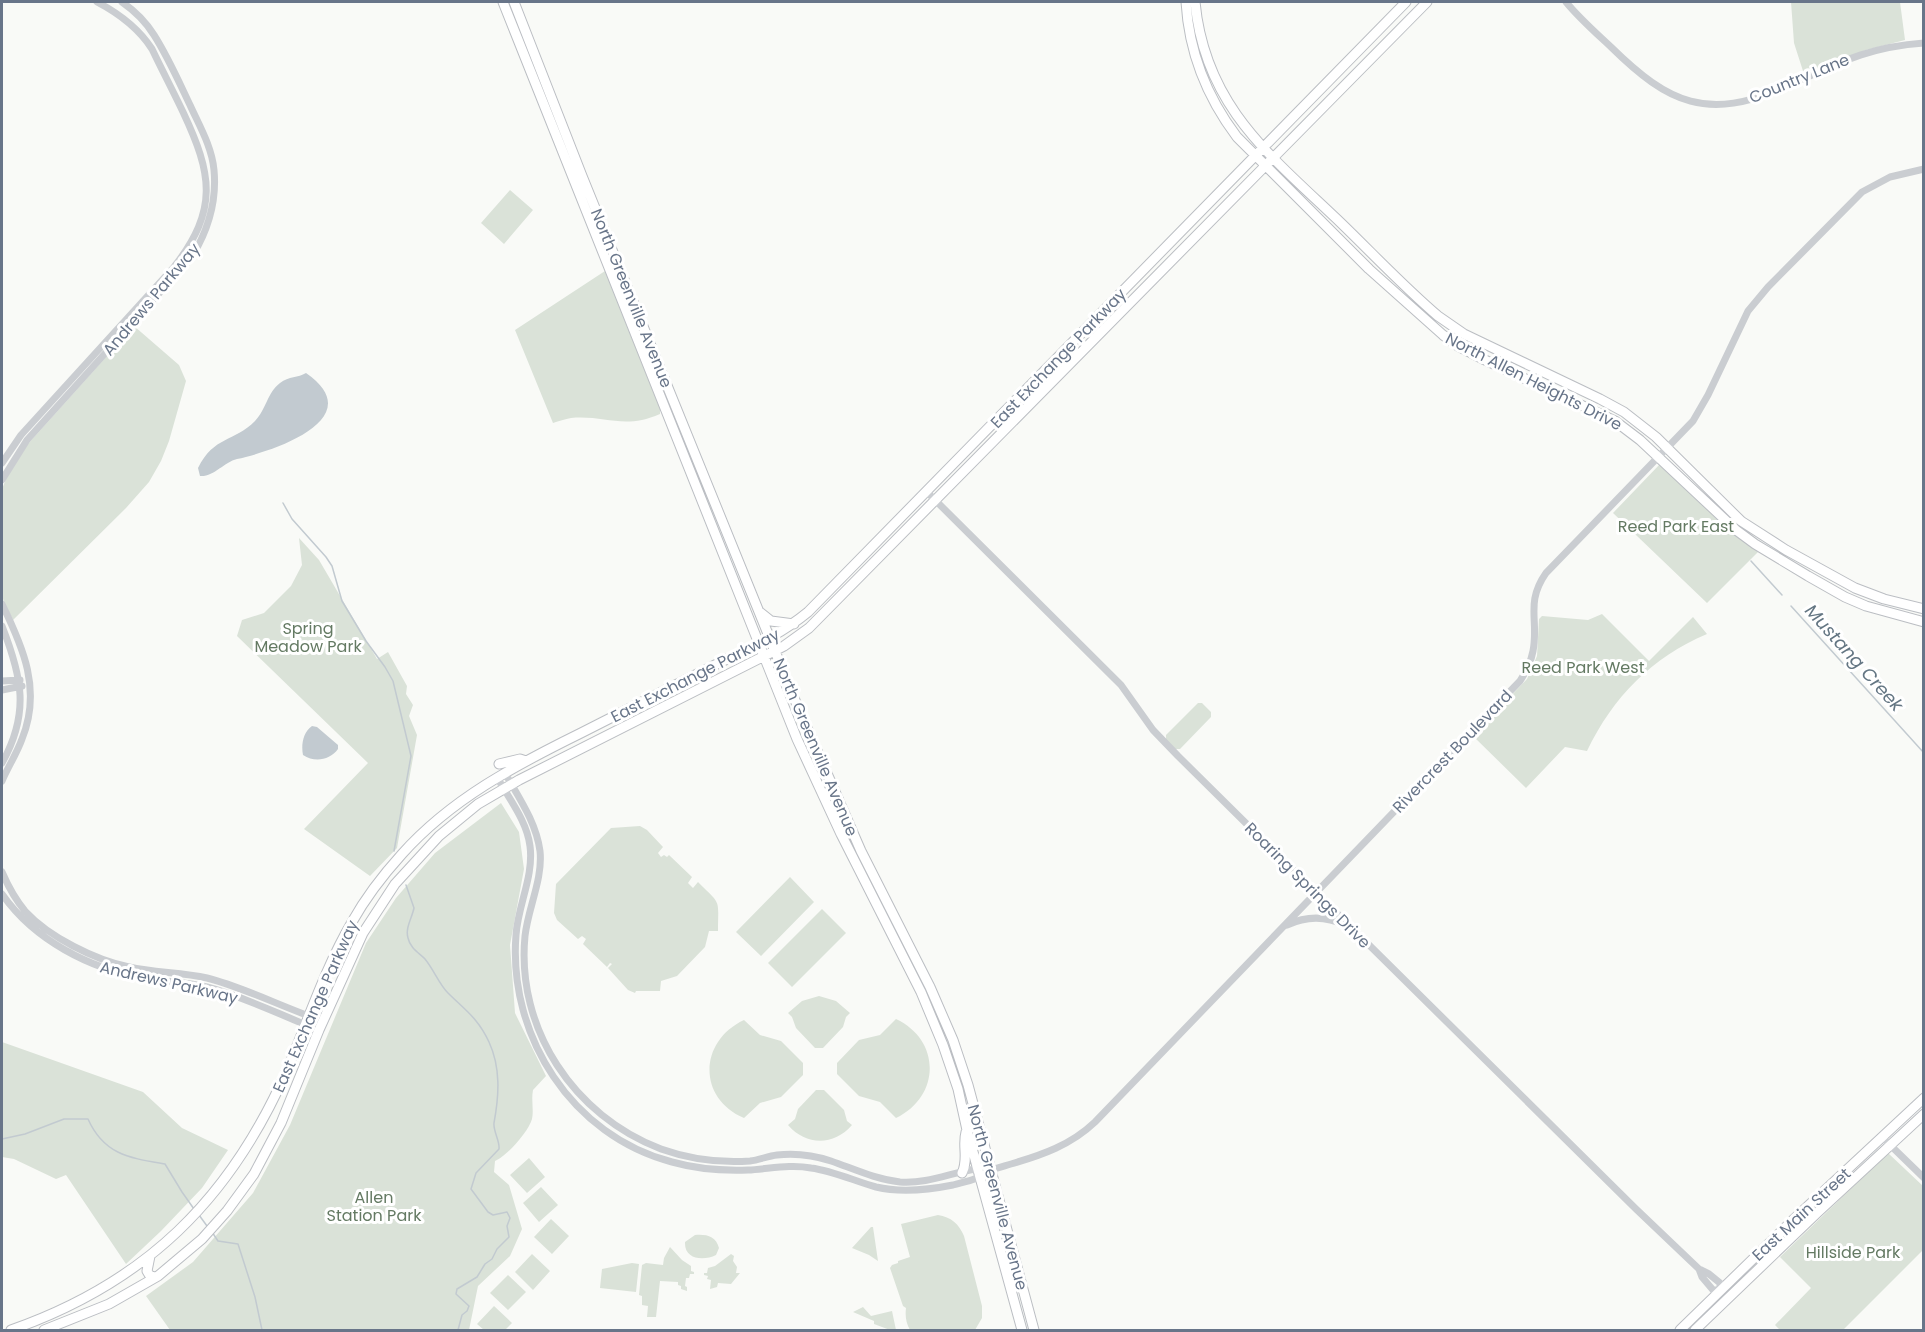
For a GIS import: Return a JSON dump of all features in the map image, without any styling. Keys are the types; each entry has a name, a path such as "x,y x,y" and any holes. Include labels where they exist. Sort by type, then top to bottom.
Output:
{"main road":[{"name":"North Greenville Avenue","path":"503,2 533,65 679,412 809,734 861,851 930,987 953,1040 968,1085 989,1170 1034,1330"},
{"name":"North Greenville Avenue","path":"514,2 533,65 668,417 797,739 841,834 921,992 951,1067 1022,1330"},
{"name":"North Allen Heights Drive","path":"1186,2 1191,44 1198,70 1226,123 1255,156 1376,275 1443,335 1458,346 1615,421 1659,457 1724,520 1755,544 1845,597 1870,607 1923,622"},
{"name":"North Allen Heights Drive","path":"1195,2 1201,41 1218,87 1241,122 1273,157 1427,307 1448,324 1491,348 1616,408 1641,424 1742,521 1786,550 1855,588 1884,599 1923,609"},
{"name":"East Exchange Parkway","path":"11,1330 78,1304 129,1272 171,1238 214,1193 248,1147 274,1098 351,922 368,896 423,832 459,802 501,775 794,624 846,575 1406,2"},
{"name":"East Exchange Parkway","path":"44,1330 123,1297 155,1277 187,1253 231,1206 264,1156 281,1124 356,946 380,904 409,867 439,836 470,810 507,786 764,656 809,628 855,584 1427,2"},
{"path":"1186,226 1196,236"},
{"path":"1168,245 1178,254"},
{"path":"1082,333 1091,342"},
{"path":"668,417 679,412"},
{"path":"716,536 727,531"},
{"path":"846,575 855,584"},
{"path":"759,611 771,621 794,624"},
{"path":"632,706 639,718"},
{"path":"797,739 809,734"},
{"path":"500,764 520,759 526,761"},
{"path":"368,896 380,904"},
{"name":"East Main Street","path":"1680,1330 1923,1098"},
{"name":"East Main Street","path":"1695,1330 1923,1114"},
{"path":"962,1173 966,1163 963,1142 967,1130"},
{"path":"248,1147 264,1156"},
{"path":"1810,1204 1818,1212"},
{"path":"150,1256 147,1271 150,1276 155,1277"},
{"path":"1720,1290 1728,1297"},
{"path":"88,1297 95,1310"},
{"path":"1018,1316 1029,1314"}],"street":[{"name":"Andrews Parkway","path":"2,480 27,440 174,267 194,237 204,205 207,184 205,168 195,139 146,39 128,22 97,2"},
{"name":"Andrews Parkway","path":"2,463 21,435 179,272 202,240 214,200 214,168 210,150 176,75 157,39 137,14 123,2"},
{"name":"Country Lane","path":"1566,2 1652,85 1682,99 1704,104 1725,104 1750,100 1865,52 1895,45 1923,43"},
{"name":"Rivercrest Boulevard","path":"501,775 524,823 531,856 517,921 515,961 517,985 525,1018 541,1057 562,1089 585,1114 616,1137 651,1155 703,1169 750,1170 800,1166 823,1170 876,1187 899,1190 924,1190 1049,1152 1067,1144 1087,1130 1520,681 1527,671 1533,651 1533,605 1540,582 1698,414 1743,322 1761,295 1862,192 1890,177 1923,169"},
{"path":"194,237 202,240"},
{"name":"Roaring Springs Drive","path":"927,492 1121,684 1159,737 1699,1269 1702,1277 1713,1290 1720,1290"},
{"path":"2,604 20,640 27,663 30,695 27,725 2,781"},
{"path":"2,626 14,658 21,711 18,726 2,763"},
{"path":"2,681 19,683"},
{"path":"2,690 29,681"},
{"name":"Rivercrest Boulevard","path":"507,786 530,818 537,837 540,860 526,925 524,952 526,978 533,1013 543,1041 564,1077 586,1102 609,1121 655,1146 704,1160 751,1161 777,1155 805,1154 878,1178 902,1182 937,1179 962,1173 979,1173"},
{"name":"Andrews Parkway","path":"2,872 10,891 26,911 70,948 114,964 157,972 185,974 216,981 307,1021"},
{"path":"527,881 536,883"},
{"name":"Andrews Parkway","path":"2,894 21,918 110,970 213,989 321,1026"},
{"path":"1282,927 1299,920 1318,918 1335,921 1353,929"},
{"path":"156,980 157,972"},
{"path":"213,989 216,981"},
{"path":"1882,1137 1923,1178"}],"green space":[{"path":"1791,2 1900,2 1905,40 1866,50 1807,72 1803,71 1794,43"},
{"path":"510,190 533,210 504,244 481,223"},
{"path":"605,271 660,414 647,419 625,422 571,418 553,423 515,330"},
{"path":"134,326 179,365 186,381 161,461 149,482 126,508 13,620 2,597 2,489 6,479 27,445"},
{"name":"Reed Park East","path":"1660,464 1724,526 1758,552 1707,603 1613,513"},
{"name":"Spring Meadow Park","path":"299,538 319,560 377,659 388,652 407,686 406,694 413,705 409,716 417,735 397,848 370,876 304,829 368,763 237,636 242,620 264,613 291,586 302,565"},
{"name":"Reed Park West","path":"1602,614 1649,661 1693,617 1707,634 1669,654 1636,681 1609,713 1587,751 1565,747 1526,788 1473,736 1527,679 1537,656 1539,619 1542,616 1588,620"},
{"path":"1198,703 1202,703 1211,712 1211,717 1180,749 1175,749 1166,740 1166,735"},
{"name":"Allen Station Park","path":"501,803 519,832 524,869 510,945 515,1013 546,1076 533,1090 533,1112 530,1124 511,1149 495,1161 494,1172 509,1185 522,1229 510,1256 478,1286 469,1330 170,1330 146,1296 193,1262 253,1193 290,1125 366,943 396,898 435,853"},
{"path":"640,826 663,847 658,853 661,857 669,855 692,877 688,883 693,888 698,882 715,899 718,907 718,931 709,931 705,947 677,976 661,981 660,991 636,991 635,993 628,990 608,968 612,964 610,963 607,967 583,944 586,939 582,936 578,939 557,920 554,913 556,884 611,828"},
{"path":"790,877 814,902 761,956 736,932"},
{"path":"822,909 846,933 792,987 768,963"},
{"path":"819,996 836,1001 850,1013 843,1027 823,1048 815,1048 796,1028 788,1013 802,1001"},
{"path":"896,1019 911,1028 921,1040 928,1054 930,1068 928,1083 921,1096 911,1108 896,1118 880,1102 859,1096 837,1074 837,1063 859,1040 880,1035"},
{"path":"744,1020 760,1035 781,1041 803,1063 803,1075 781,1097 760,1103 744,1118 729,1109 718,1097 711,1084 710,1069 712,1055 718,1041 729,1029"},
{"path":"2,1042 143,1092 182,1128 228,1150 202,1188 126,1264 66,1175 56,1179 14,1159 2,1157"},
{"path":"816,1090 824,1090 844,1110 847,1121 852,1125 845,1132 829,1140 811,1140 795,1132 788,1125 795,1119 798,1109"},
{"name":"Hillside Park","path":"1888,1153 1923,1186 1923,1250 1843,1330 1780,1330 1775,1325 1811,1288 1780,1257"},
{"path":"529,1158 545,1177 527,1193 510,1175"},
{"path":"541,1187 558,1205 539,1222 523,1203"},
{"path":"938,1215 954,1222 964,1236 982,1306 982,1318 975,1330 910,1330 908,1325 906,1308 903,1306 890,1268 898,1261 910,1257 901,1224"},
{"path":"551,1219 569,1236 552,1254 534,1237"},
{"path":"873,1227 878,1261 852,1248"},
{"path":"695,1235 713,1238 719,1248 716,1255 706,1258 691,1256 685,1242"},
{"path":"670,1247 691,1266 694,1274 686,1278 687,1291 681,1289 678,1282 660,1281 656,1317 647,1317 648,1306 642,1305 642,1296 639,1295 642,1265 646,1263 663,1265"},
{"path":"532,1254 550,1271 533,1290 515,1272"},
{"path":"731,1254 734,1256 733,1261 737,1267 736,1273 740,1273 731,1284 718,1283 717,1287 710,1289 711,1280 707,1279 708,1276 704,1273"},
{"path":"632,1263 639,1264 636,1292 600,1288 602,1269"},
{"path":"508,1275 526,1292 508,1310 490,1293"},
{"path":"494,1306 512,1323 505,1330 484,1330 477,1324"},
{"path":"863,1307 871,1316 892,1311 896,1330 874,1324 874,1321 853,1312"}],"shaded area":[{"path":"306,373 323,389 328,404 323,418 310,430 293,440 273,449 232,461 210,474 200,476 198,468 211,450 255,421 280,383"},
{"path":"312,726 317,727 338,745 338,749 331,756 317,760 303,755 303,739"}],"waterway":[{"path":"283,503 292,519 332,566 342,601 393,681 411,756 394,851"},
{"name":"Mustang Creek","path":"1751,561 1782,595"},
{"name":"Mustang Creek","path":"1791,606 1924,753"},
{"path":"406,885 414,908 407,930 409,942 425,959 445,989 480,1027 489,1042 496,1062 498,1092 494,1126 499,1149 476,1173 471,1189 488,1212 493,1215 507,1212 510,1218 507,1226 509,1237 497,1249 477,1277 457,1289 456,1294 469,1306 462,1315 458,1330"},
{"path":"2,1139 25,1134 64,1119 88,1119 102,1140 119,1153 140,1160 165,1164 194,1209"},
{"path":"199,1215 207,1226"},
{"path":"212,1232 218,1241 238,1244 255,1297 262,1330"}]}
